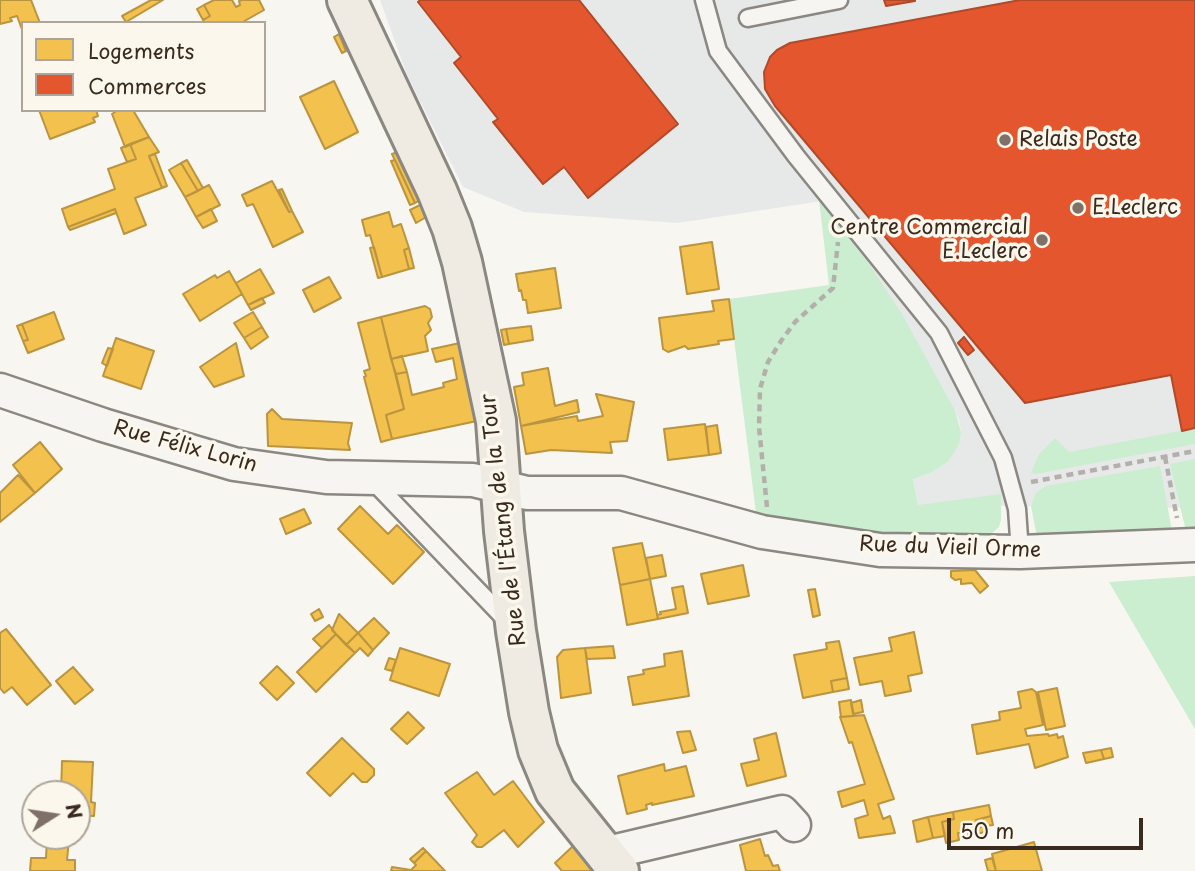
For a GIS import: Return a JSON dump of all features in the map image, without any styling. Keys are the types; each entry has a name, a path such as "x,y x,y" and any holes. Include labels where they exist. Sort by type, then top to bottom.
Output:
{"main road":[{"name":"Rue de l'Étang de la Tour","path":"347,0 437,191 462,262 496,421 516,631 538,750 555,791 611,862"}],"street":[{"name":"Rue Félix Lorin","path":"0,390 103,425 234,464 326,477 473,480 501,487"},
{"name":"Rue du Vieil Orme","path":"501,487 527,492 621,493 762,532 880,550 1020,552 1187,546"},
{"path":"611,862 782,813 794,825"}],"lane":[{"path":"704,0 718,51 796,156 939,333 1003,458 1017,509 1020,552"},
{"path":"748,18 839,0"},
{"path":"370,478 516,631"}],"path":[{"path":"762,532 768,503 759,427 760,390 768,362 795,322 833,288 838,239 841,230 851,221"},
{"path":"1003,458 1031,482 1195,451"},
{"path":"1165,457 1179,528 1187,546"}],"shaded area":[{"path":"380,0 1195,0 1195,508 918,505 913,478 932,472 948,462 961,432 959,420 921,349 828,200 678,223 524,212 463,187 407,75"}],"green space":[{"path":"819,200 867,261 902,314 955,410 961,432 959,444 948,462 913,479 918,505 1001,494 1001,520 999,527 991,534 968,540 828,530 756,513 729,299 829,285"},
{"path":"1195,428 1195,444 1031,473 1039,454 1055,438 1069,452"},
{"path":"1195,459 1195,530 1186,531 1170,464"},
{"path":"1160,466 1172,531 1037,537 1031,506 1036,493 1046,486"},
{"path":"1195,576 1195,729 1109,582"}],"building: Logements":[{"path":"0,0 31,0 39,21 21,21 21,27 17,16 10,18 12,21 0,24"},
{"path":"151,0 163,0 128,21 122,16"},
{"path":"214,0 232,0 236,7 242,0 259,0 264,10 245,21 204,21 210,16 204,5"},
{"path":"204,5 210,16 203,20 197,9"},
{"path":"339,34 346,51 342,53 334,37"},
{"path":"334,81 358,132 325,149 300,97"},
{"path":"40,112 97,112 98,116 93,118 95,122 50,139"},
{"path":"134,112 149,137 125,147 112,114"},
{"path":"149,137 159,152 149,156 162,188 135,198 146,225 124,234 115,209 68,227 62,209 115,189 108,169 136,159 130,144"},
{"path":"130,144 136,159 127,162 121,148"},
{"path":"398,152 420,200 415,203 392,154"},
{"path":"155,154 167,186 162,188 149,156"},
{"path":"187,160 203,188 198,191 181,163"},
{"path":"395,160 415,203 410,205 391,161"},
{"path":"181,163 198,191 185,197 169,170"},
{"path":"272,181 303,232 273,247 253,204 247,206 242,195"},
{"path":"209,185 220,205 196,217 185,197"},
{"path":"282,189 292,211 289,212 279,190"},
{"path":"422,204 428,216 416,223 410,210"},
{"path":"115,209 116,213 70,230 68,227"},
{"path":"211,209 217,221 203,228 196,217"},
{"path":"389,212 393,227 401,224 409,248 404,250 409,269 382,277 370,235 366,236 362,220"},
{"path":"712,242 719,289 687,294 680,247"},
{"path":"374,247 382,277 378,278 370,248"},
{"path":"409,248 414,268 409,269 404,250"},
{"path":"555,268 561,308 528,313 526,300 523,300 521,290 519,291 516,274"},
{"path":"260,269 274,293 248,305 236,283"},
{"path":"229,271 242,294 200,321 183,294 215,275 217,278"},
{"path":"329,277 341,298 314,312 303,290"},
{"path":"262,298 265,303 251,310 248,305"},
{"path":"729,299 734,339 688,349 685,346 668,352 663,349 659,318 714,311 712,301"},
{"path":"425,306 430,309 432,317 428,323 431,330 425,336 428,351 391,359 381,317"},
{"path":"54,312 64,339 28,353 23,341 28,340 22,324"},
{"path":"253,312 262,327 244,338 234,323"},
{"path":"381,317 404,409 386,415 392,439 381,442 364,377 364,371 370,369 358,323"},
{"path":"22,324 28,340 23,341 17,326"},
{"path":"531,326 533,340 509,344 506,329"},
{"path":"262,327 268,337 251,349 244,338"},
{"path":"506,329 509,344 504,345 501,330"},
{"path":"116,338 154,351 141,389 103,376"},
{"path":"236,343 244,376 214,387 200,367"},
{"path":"460,343 477,421 392,439 386,415 404,409 396,374 407,372 412,395 444,387 443,383 457,379 453,358 436,362 432,349"},
{"path":"108,348 113,349 107,366 102,363"},
{"path":"402,356 407,372 396,374 391,359"},
{"path":"548,368 555,406 577,400 579,412 521,426 514,387 524,385 522,373"},
{"path":"596,394 634,402 627,441 610,442 612,453 551,450 526,454 521,426 577,416 578,421 603,416"},
{"path":"272,409 282,419 352,423 348,443 350,450 268,446 267,414"},
{"path":"705,424 709,455 668,460 664,429"},
{"path":"717,425 721,453 709,455 706,427"},
{"path":"40,442 62,469 35,493 13,465"},
{"path":"18,475 35,493 0,522 0,493"},
{"path":"360,506 388,534 397,525 424,552 393,584 338,529"},
{"path":"304,509 311,523 286,534 280,519"},
{"path":"642,543 650,579 620,585 613,548"},
{"path":"662,555 666,576 650,579 646,558"},
{"path":"743,565 749,596 708,604 701,574"},
{"path":"975,570 988,586 980,593 972,583 961,584 961,579 955,580 951,577 951,571"},
{"path":"650,579 658,619 627,625 620,585"},
{"path":"683,586 688,613 658,619 660,612 676,609 672,588"},
{"path":"815,589 820,615 813,617 808,590"},
{"path":"319,609 323,617 315,621 311,614"},
{"path":"339,614 358,633 346,645 332,630"},
{"path":"374,618 389,633 373,650 358,633"},
{"path":"329,625 336,634 322,648 313,639"},
{"path":"6,629 51,685 27,705 12,687 4,693 0,688 0,633"},
{"path":"914,632 922,673 908,676 911,691 885,696 882,681 860,685 854,658 892,651 889,638"},
{"path":"358,633 373,650 368,656 360,648 355,653 346,645"},
{"path":"336,634 355,653 316,692 297,672"},
{"path":"839,641 847,678 831,681 833,692 803,698 794,655 827,649 826,643"},
{"path":"613,646 615,658 587,659 585,648"},
{"path":"400,648 450,664 439,696 390,680"},
{"path":"585,648 591,693 561,698 557,657 563,650"},
{"path":"682,651 689,696 633,705 628,677 644,674 643,670 665,666 664,654"},
{"path":"389,658 396,660 392,671 385,669"},
{"path":"277,666 294,683 277,700 260,683"},
{"path":"73,667 93,690 75,704 56,681"},
{"path":"847,678 849,689 833,692 831,681"},
{"path":"1057,688 1065,726 1046,730 1038,692"},
{"path":"1032,689 1036,692 1043,725 1025,729 1027,736 1063,736 1068,757 1035,768 1029,744 977,754 972,725 1000,720 999,712 1021,708 1018,692"},
{"path":"851,700 854,716 841,717 839,702"},
{"path":"861,700 863,712 853,714 851,703"},
{"path":"408,712 424,728 407,744 391,729"},
{"path":"864,715 894,799 878,804 883,819 890,816 895,833 859,838 855,819 868,815 864,800 842,807 838,792 865,784 852,742 849,743 840,717"},
{"path":"690,731 696,750 683,753 677,732"},
{"path":"776,733 786,776 747,786 741,764 759,760 754,739"},
{"path":"342,738 374,769 374,775 367,782 362,782 353,773 330,796 307,773"},
{"path":"1111,748 1113,757 1104,759 1101,750"},
{"path":"1101,750 1104,759 1086,763 1083,753"},
{"path":"62,761 93,762 91,802 91,780 61,780"},
{"path":"664,764 665,771 686,766 694,796 652,803 646,805 647,809 627,814 618,776"},
{"path":"477,772 494,795 513,781 544,822 518,847 504,830 482,847 477,847 472,842 477,835 445,793"},
{"path":"91,802 95,803 94,816 91,816"},
{"path":"989,805 991,816 976,820 978,827 987,824 989,831 968,836 968,831 958,833 959,840 946,843 942,822 954,819 953,812"},
{"path":"953,812 954,819 942,822 945,836 933,838 928,817"},
{"path":"991,816 993,825 978,827 976,820"},
{"path":"928,817 933,838 917,842 913,821"},
{"path":"760,839 765,856 768,855 773,866 778,865 780,871 746,871 740,845"},
{"path":"1034,842 1042,871 996,871 992,854"},
{"path":"573,846 597,871 562,871 555,863"},
{"path":"423,848 426,851 414,863 410,859"},
{"path":"46,850 68,850 67,860 75,860 75,871 30,871 31,858 46,858"},
{"path":"426,851 445,871 391,871 392,867 411,870"},
{"path":"992,858 996,871 988,871 985,860"}],"building: Commerces":[{"path":"579,0 678,124 588,198 564,167 543,184 493,122 498,119 454,63 461,57 418,2"},
{"path":"884,0 915,0 915,1 886,6"},
{"name":"Centre Commercial E.Leclerc","path":"1020,0 1195,0 1195,428 1182,431 1171,375 1025,403 775,106 765,89 764,72 770,57 790,43"},
{"path":"964,337 974,350 968,355 958,343"}],"place":[{"name":"Relais Poste","path":"1005,140"},
{"name":"E.Leclerc","path":"1078,208"},
{"name":"Centre Commercial E.Leclerc","path":"1042,240"}]}
